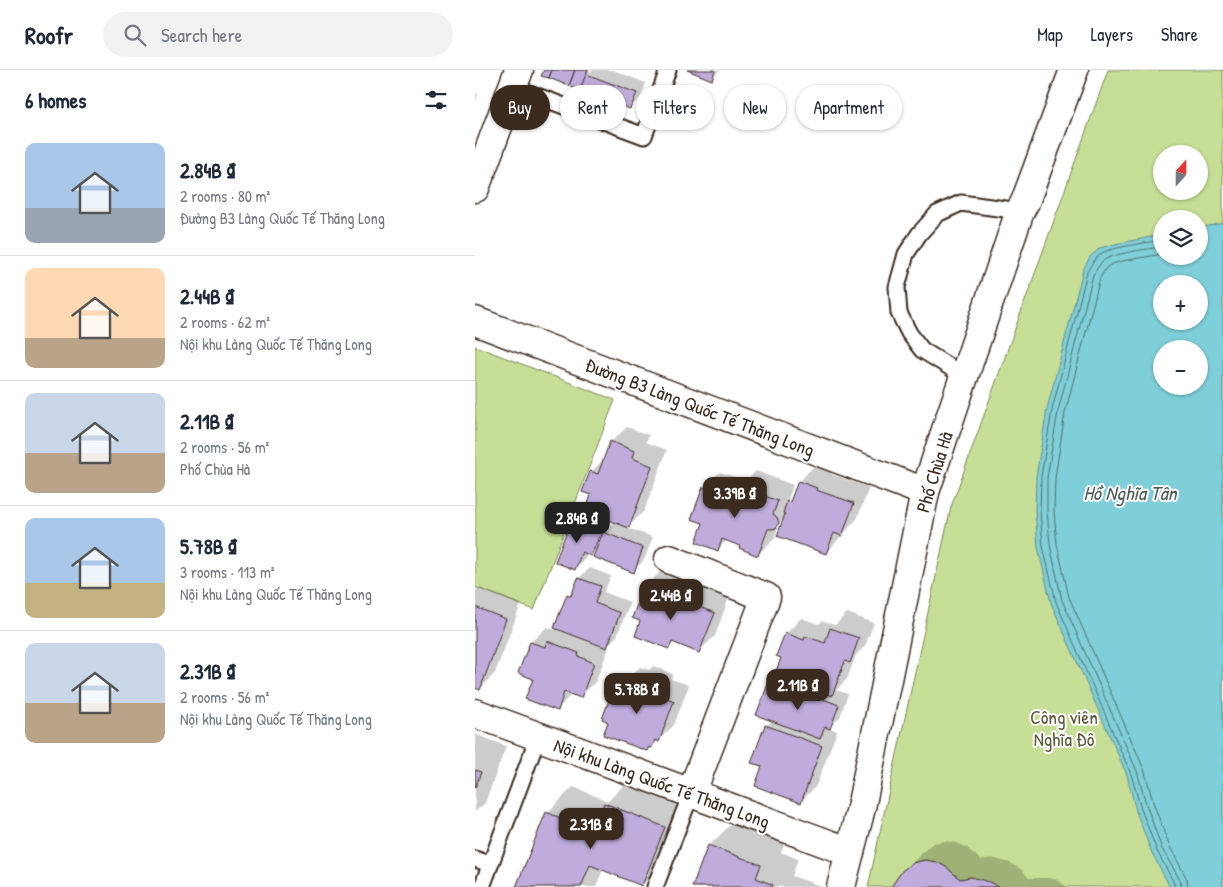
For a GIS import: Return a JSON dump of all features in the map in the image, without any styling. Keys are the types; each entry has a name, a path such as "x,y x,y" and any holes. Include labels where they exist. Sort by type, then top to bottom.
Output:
{"street":[{"name":"Phố Chùa Hà","path":"841,887 861,808 925,492 1021,211 1074,70"},
{"path":"475,186 515,75"},
{"name":"Đường B3 Làng Quốc Tế Thăng Long","path":"475,321 925,492"},
{"path":"669,559 766,597 691,794"},
{"name":"Nội khu Làng Quốc Tế Thăng Long","path":"475,713 850,852"}],"lane":[{"path":"515,75 644,136 669,70"},
{"path":"964,376 922,350 909,333 899,313 897,287 906,254 919,234 937,214 961,203 1021,211"},
{"path":"482,887 538,737"},
{"path":"655,887 691,794"},
{"path":"475,859 490,864"}],"green space":[{"name":"Công viên Nghĩa Đô","path":"1108,70 1223,70 1223,887 868,887 951,507"},
{"path":"475,346 615,400 534,610 475,587"}],"water":[{"name":"Hồ Nghĩa Tân","path":"1223,223 1223,887 1170,887 1152,853 1136,811 1127,775 1051,603 1038,547 1035,511 1036,477 1047,409 1083,270 1090,257 1100,248 1153,237 1153,265 1208,265 1208,226"}],"building":[{"path":"544,70 552,70 549,78 541,76"},
{"path":"552,70 575,70 569,85 549,78"},
{"path":"575,70 588,70 582,85 569,85"},
{"path":"687,70 715,70 712,80"},
{"path":"586,74 616,85 582,85"},
{"path":"626,89 636,93 630,109 626,107"},
{"path":"610,441 634,451 632,458 652,466 629,528 591,513 587,507 591,495 582,492 590,471 598,474"},
{"path":"798,481 817,488 816,490 854,503 842,536 834,533 826,554 777,536 785,514 783,513 787,501 790,502"},
{"path":"739,486 778,501 773,514 777,517 779,523 776,528 768,529 758,556 722,539 718,551 696,542 703,523 691,519 703,487 735,498"},
{"path":"571,520 601,532 591,556 582,552 575,570 555,562"},
{"path":"603,532 643,548 634,573 593,557"},
{"path":"578,578 601,586 595,603 620,613 607,648 554,628 567,594 571,596"},
{"path":"644,586 715,613 699,653 672,642 669,649 635,636 640,621 632,618"},
{"path":"475,607 506,619 480,690 475,688"},
{"path":"830,628 859,638 850,663 845,661 832,696 775,674 781,658 776,656 785,633 804,640 805,636 825,643"},
{"path":"547,641 579,653 578,656 594,663 581,698 564,692 558,711 525,699 533,679 518,673 530,642 545,647"},
{"path":"636,681 658,690 657,694 674,701 659,742 655,740 652,748 649,747 647,751 603,735 608,722 602,719 613,689 620,692 623,682 635,686"},
{"path":"768,684 789,692 791,687 839,705 830,729 825,727 820,739 756,715"},
{"path":"765,725 822,746 801,803 755,786 762,766 751,763"},
{"path":"475,770 481,772 475,788"},
{"path":"604,803 665,827 642,886 590,865 581,887 516,887 546,812 593,831"},
{"path":"708,845 761,865 756,878 773,885 772,887 692,887"},
{"path":"925,860 937,862 960,879 971,877 990,882 998,887 891,887 902,871 912,863"}]}
